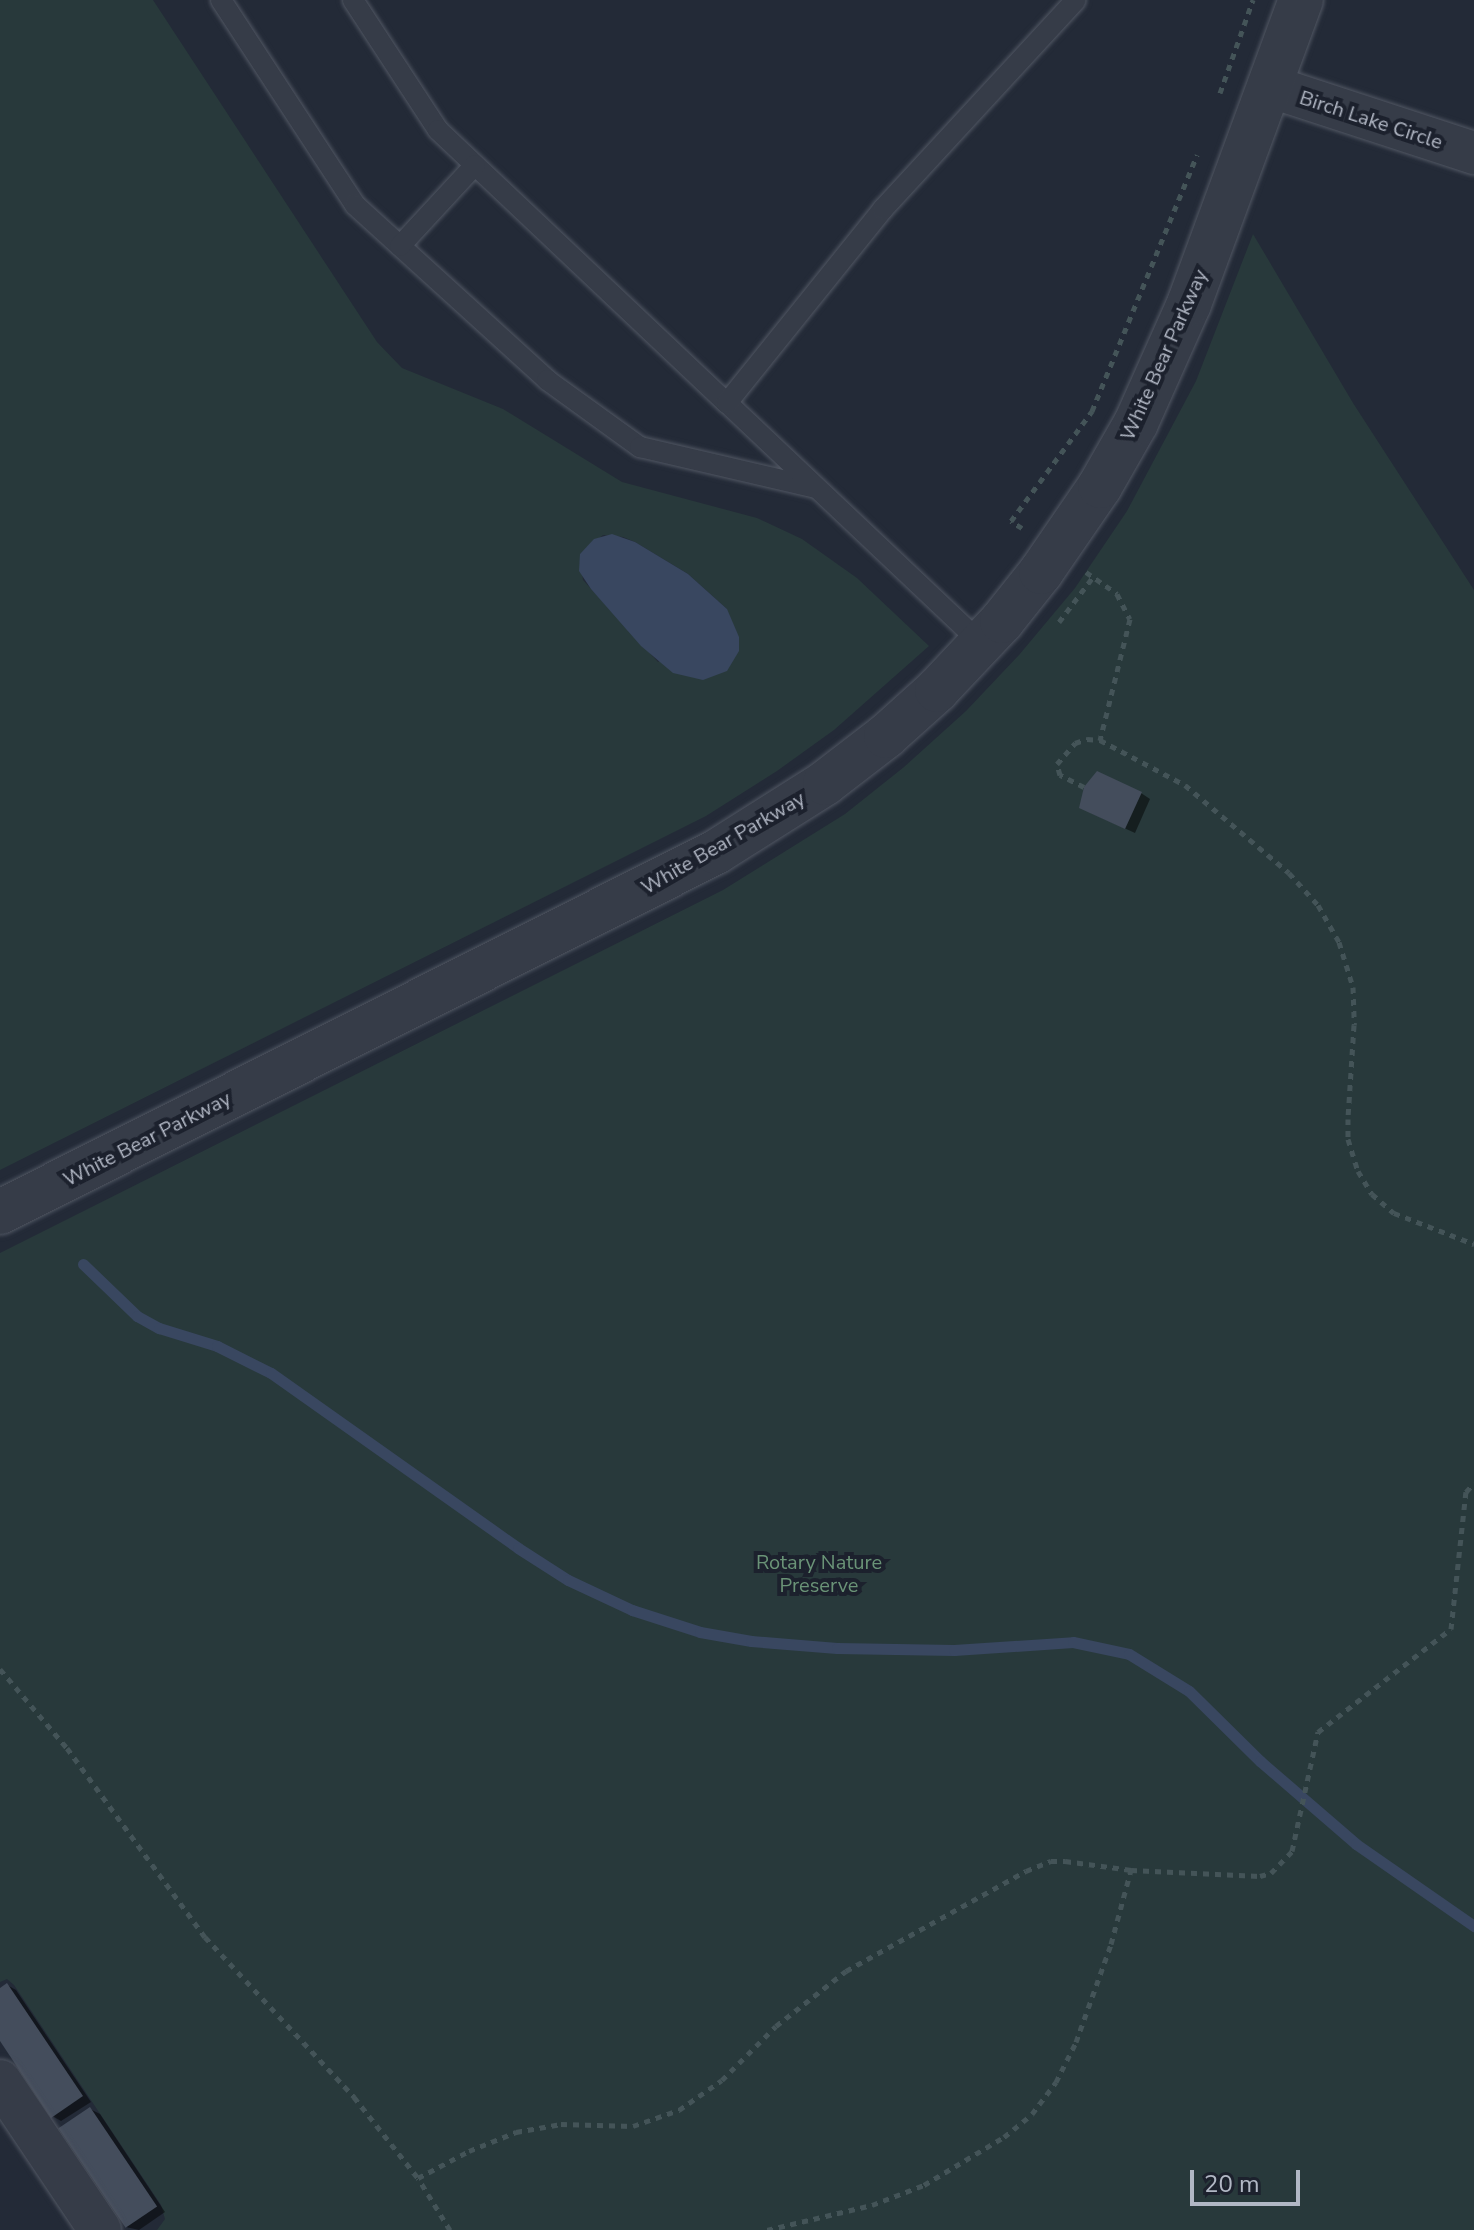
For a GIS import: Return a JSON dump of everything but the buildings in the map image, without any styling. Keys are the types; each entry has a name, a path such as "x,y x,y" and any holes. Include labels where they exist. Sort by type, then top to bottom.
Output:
{"street":[{"name":"White Bear Parkway","path":"0,1212 716,852 796,803 856,760 937,690 982,644 1056,552 1136,423 1189,304 1297,2"},
{"name":"Birch Lake Circle","path":"1269,86 1474,153"},
{"path":"0,2081 100,2230"}],"lane":[{"path":"221,0 355,205 547,380 640,447 816,488"},
{"path":"353,0 438,130 982,644"},
{"path":"727,403 883,209 1076,0"},
{"path":"400,246 475,165"}],"path":[{"path":"1218,99 1253,0"},
{"path":"1011,521 1092,411 1203,142"},
{"path":"1059,622 1093,577 1117,594 1129,612 1128,633 1100,740"},
{"path":"1084,787 1060,775 1057,764 1075,743 1087,739 1100,740 1185,785 1289,873 1318,905 1339,942 1353,987 1348,1139 1358,1171 1372,1194 1394,1213 1474,1244"},
{"path":"418,2178 469,2151 516,2132 561,2124 633,2126 663,2117 722,2080 776,2026 846,1971 1026,1871 1051,1861 1131,1870 1266,1876 1291,1856 1318,1732 1451,1629 1466,1492 1474,1483"},
{"path":"0,1669 67,1748 205,1937 354,2097 418,2178 450,2230"},
{"path":"767,2230 872,2205 924,2185 973,2157 1032,2114 1056,2082 1076,2042 1111,1944 1131,1870"}],"green space":[{"path":"0,0 153,0 377,342 402,368 503,409 622,482 757,518 802,539 857,578 929,646 834,730 706,816 0,1170","holes":["603,535 623,537 688,574 727,609 658,662 583,580 580,554"]},
{"name":"Rotary Nature Preserve","path":"1253,234 1353,403 1474,590 1474,2230 157,2230 165,2219 161,2205 14,1985 7,1979 0,1982 0,1253 723,890 845,814 904,767 966,711 1019,655 1075,588 1127,511 1196,381"}],"water":[{"path":"612,534 635,542 688,574 727,609 739,637 739,651 727,671 703,680 673,673 641,646 591,589 579,571 580,554 594,539"}],"waterway":[{"path":"83,1264 137,1316 159,1328 217,1346 271,1373 518,1548 568,1580 632,1610 700,1632 751,1641 837,1648 954,1650 1073,1642 1129,1654 1189,1691 1260,1761 1356,1844 1474,1926"}]}
